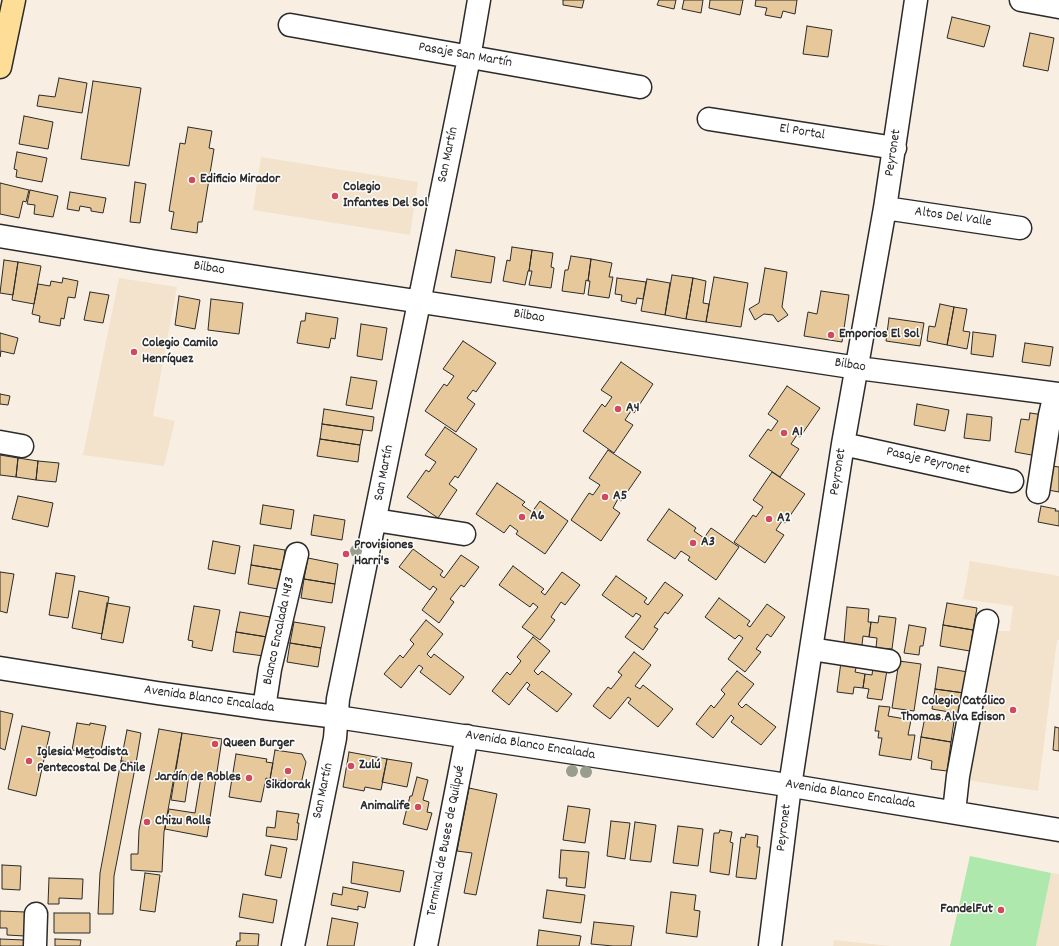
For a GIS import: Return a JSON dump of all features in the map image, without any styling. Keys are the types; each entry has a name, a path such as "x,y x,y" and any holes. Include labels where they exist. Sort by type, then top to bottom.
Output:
{"main road":[{"path":"0,67 14,0"}],"street":[{"name":"San Martín","path":"293,946 335,738 338,700 469,58 479,0"},
{"name":"Peyronet","path":"770,946 790,786 811,649 843,444 858,368 895,148 916,0"},
{"path":"1021,0 1059,7"},
{"name":"Pasaje San Martín","path":"290,25 469,58 640,87"},
{"name":"El Portal","path":"709,119 895,148"},
{"name":"Altos Del Valle","path":"885,208 1020,228"},
{"name":"Bilbao","path":"0,236 151,261 858,368 1057,394"},
{"path":"1038,492 1050,415 1057,394"},
{"path":"0,442 22,446"},
{"name":"Pasaje Peyronet","path":"843,444 1012,481"},
{"path":"375,520 464,534"},
{"name":"Blanco Encalada 1483","path":"264,708 270,669 297,554"},
{"path":"954,812 958,776 987,621"},
{"path":"811,649 889,661"},
{"name":"Avenida Blanco Encalada","path":"0,668 157,693 264,708 337,716 790,786 1059,830"},
{"name":"Terminal de Buses de Quilpué","path":"426,946 467,736"},
{"path":"35,946 36,914"}],"shaded area":[{"name":"Colegio Infantes Del Sol","path":"261,157 418,182 410,235 253,210"},
{"name":"Colegio Camilo Henríquez","path":"119,278 177,287 153,416 175,421 164,466 83,455"},
{"name":"Colegio Católico Thomas Alva Edison","path":"970,561 1059,576 1059,640 1057,640 1038,791 967,780 992,631 1010,631 1013,606 963,599"},
{"path":"1051,873 1059,874 1059,946 1036,946"},
{"path":"834,940 890,946 833,946"}],"green space":[{"name":"FandelFut","path":"970,856 1051,873 1036,946 950,946"}],"building":[{"path":"563,0 584,0 582,8 563,5"},
{"path":"659,0 676,0 674,9 657,5"},
{"path":"684,0 703,0 701,13 682,9"},
{"path":"710,0 743,0 740,15 709,8"},
{"path":"756,0 797,0 795,14 783,11 781,18 765,15 767,8 755,6"},
{"path":"952,17 990,26 984,47 947,38"},
{"path":"807,26 832,30 828,57 803,54"},
{"path":"1030,33 1054,38 1048,71 1023,66"},
{"path":"59,78 87,83 82,113 37,106 39,95 55,97"},
{"path":"93,81 141,88 129,166 81,159"},
{"path":"24,116 53,122 48,149 19,144"},
{"name":"Edificio Mirador","path":"188,127 212,131 209,148 214,149 202,222 198,222 197,233 171,229 174,212 169,211 180,143 185,144"},
{"path":"17,152 47,158 42,182 16,177 17,170 14,169"},
{"path":"135,182 146,184 140,223 130,222"},
{"path":"0,183 29,190 26,202 23,201 19,218 0,214"},
{"path":"30,190 58,196 53,217 34,214 35,205 27,204"},
{"path":"70,192 106,198 103,213 91,211 91,208 80,206 79,211 67,209"},
{"path":"512,247 532,250 525,285 503,281 507,260 510,261"},
{"path":"456,250 495,257 491,283 451,277"},
{"path":"532,250 553,253 551,267 554,268 551,288 529,285 532,271 529,271"},
{"path":"571,256 591,259 588,281 586,280 584,294 562,291 565,270 568,270"},
{"path":"591,259 612,263 609,277 613,277 609,298 588,295"},
{"path":"4,260 18,262 13,295 0,293"},
{"path":"18,262 41,266 34,304 12,300"},
{"path":"765,268 787,272 782,307 788,315 778,322 773,315 764,314 755,320 749,309 759,303"},
{"path":"672,275 693,278 686,319 665,315"},
{"path":"714,277 748,283 741,327 706,322"},
{"path":"63,278 78,281 75,298 68,297 64,319 61,318 60,326 39,322 40,316 32,314 38,284 50,286 51,281 62,283"},
{"path":"617,278 646,282 643,299 637,298 636,304 621,301 622,295 615,294"},
{"path":"693,278 706,281 703,303 709,304 706,322 686,319"},
{"path":"647,279 670,283 665,315 641,311"},
{"path":"821,291 849,295 842,342 804,336 808,312 817,314"},
{"path":"90,292 109,295 103,323 84,320"},
{"path":"179,296 200,300 195,329 175,325"},
{"path":"211,299 243,303 239,334 208,330"},
{"path":"940,304 954,307 947,345 927,341 929,326 935,327"},
{"path":"954,307 967,309 963,331 970,332 967,349 947,345"},
{"path":"306,313 338,318 335,339 331,338 329,348 297,343 301,321 305,321"},
{"path":"889,318 924,323 920,346 886,341"},
{"path":"361,324 387,328 382,360 357,356"},
{"path":"973,332 996,335 993,357 971,354"},
{"path":"0,333 18,338 14,354 1,351 0,357"},
{"path":"463,341 496,363 476,392 473,390 467,398 475,404 456,432 425,411 444,384 447,386 454,376 443,369"},
{"path":"1025,343 1053,347 1050,366 1022,362"},
{"name":"A4","path":"621,362 653,384 634,413 631,411 625,420 633,425 614,453 583,431 602,404 605,407 612,397 601,390"},
{"path":"351,377 377,381 372,409 346,405"},
{"name":"A1","path":"787,386 820,408 800,437 797,435 791,444 799,449 780,477 749,456 768,429 771,431 778,421 768,414"},
{"path":"0,394 10,396 8,405 0,404"},
{"path":"917,404 949,410 945,431 914,425"},
{"path":"324,409 374,417 372,431 322,424"},
{"path":"1030,413 1044,415 1037,456 1015,452 1021,419 1029,420"},
{"path":"967,414 992,417 990,441 964,438"},
{"path":"322,424 363,430 360,445 320,439"},
{"path":"445,427 477,449 458,478 455,476 449,484 457,490 438,518 407,497 426,470 429,472 436,462 425,455"},
{"path":"320,439 360,445 358,462 317,456"},
{"name":"A5","path":"608,450 641,472 621,501 618,499 613,508 620,513 601,541 571,520 589,493 593,495 600,485 589,478"},
{"path":"0,455 18,458 16,477 0,475"},
{"path":"18,458 38,461 36,480 16,477"},
{"path":"38,461 59,463 56,482 36,480"},
{"path":"1052,466 1059,467 1059,492 1048,490"},
{"name":"A2","path":"772,472 805,494 785,523 782,521 776,530 784,535 765,563 734,542 753,515 756,517 763,507 753,500"},
{"name":"A6","path":"497,483 525,502 522,505 532,512 540,501 568,521 545,554 516,534 518,531 510,525 504,533 476,514"},
{"path":"18,496 53,503 48,527 12,519"},
{"path":"263,505 294,510 291,529 260,524"},
{"path":"1041,506 1059,511 1059,526 1038,522"},
{"name":"A3","path":"669,509 696,528 694,531 704,538 711,528 739,547 716,580 688,560 690,557 681,551 675,559 647,540"},
{"path":"314,515 345,520 342,540 311,535"},
{"path":"213,541 240,546 235,574 208,569"},
{"path":"254,545 285,550 282,570 251,565"},
{"path":"413,549 443,571 440,575 444,578 461,555 479,567 464,587 461,585 450,599 454,602 439,623 422,610 437,589 433,586 430,590 399,567"},
{"path":"308,558 338,564 335,584 304,579"},
{"path":"251,565 282,570 278,589 248,584"},
{"path":"513,566 544,589 541,592 545,595 562,572 580,585 565,605 561,602 551,617 555,620 540,640 522,627 538,607 533,603 530,607 499,585"},
{"path":"0,572 14,574 7,613 0,611"},
{"path":"56,573 75,576 68,618 49,615"},
{"path":"616,576 647,598 644,602 648,605 665,582 683,595 668,614 665,612 654,627 658,629 643,650 625,637 641,616 636,613 633,617 602,595"},
{"path":"304,579 335,584 332,603 301,598"},
{"path":"79,591 109,597 102,634 72,628"},
{"path":"719,598 750,621 747,625 750,627 767,604 785,617 771,637 767,634 756,649 761,652 745,672 728,659 743,638 739,635 735,639 705,617"},
{"path":"107,603 130,607 123,643 101,639"},
{"path":"947,603 977,608 973,630 943,625"},
{"path":"194,606 220,610 212,651 192,647 193,641 188,640"},
{"path":"847,607 869,609 868,622 871,622 869,637 863,636 862,645 844,643"},
{"path":"240,612 270,617 267,637 236,632"},
{"path":"879,616 896,618 892,649 876,648 877,638 869,637 871,622 878,623"},
{"path":"426,620 443,634 427,654 431,658 434,654 464,677 450,695 420,672 423,668 419,665 401,688 384,674 400,655 403,658 414,644 410,640"},
{"path":"294,622 325,627 321,648 290,643"},
{"path":"909,625 926,628 923,646 920,646 919,655 904,653"},
{"path":"943,625 973,630 970,651 940,646"},
{"path":"236,632 267,637 264,656 233,652"},
{"path":"533,637 550,651 534,671 538,675 542,671 572,694 557,712 527,689 530,685 527,682 509,705 492,691 507,672 510,675 521,661 517,657"},
{"path":"290,643 321,648 318,667 287,662"},
{"path":"634,652 651,665 635,686 640,689 643,685 673,709 658,727 628,703 631,699 628,697 610,719 593,706 608,687 611,689 622,675 618,672"},
{"path":"899,661 921,664 914,711 892,708"},
{"path":"841,662 857,664 855,672 865,674 863,688 854,687 853,694 837,692"},
{"path":"873,667 887,670 882,700 867,698 869,689 863,688 865,674 872,675"},
{"path":"938,667 968,672 964,693 935,689"},
{"path":"737,671 754,684 738,704 742,708 746,704 776,727 761,745 731,722 734,718 731,715 713,738 696,724 711,705 714,708 725,694 721,690"},
{"path":"935,689 964,693 961,714 932,709"},
{"path":"879,706 890,707 888,716 911,720 908,735 915,735 911,760 879,755 882,738 878,738 879,731 875,731"},
{"path":"0,711 13,714 5,750 0,748"},
{"path":"925,717 954,721 951,742 921,737"},
{"path":"77,723 90,725 90,723 106,726 100,755 94,754 93,758 85,757 86,752 72,750"},
{"name":"Iglesia Metodista Pentecostal De Chile","path":"22,726 50,732 36,796 8,789"},
{"path":"1055,727 1059,728 1059,751 1053,750"},
{"path":"159,729 182,733 164,832 162,872 131,870 131,854 138,854 139,830"},
{"path":"127,730 141,733 136,763 121,761"},
{"path":"182,733 222,739 207,837 165,829 169,809 195,813 201,777 189,775 185,802 171,800"},
{"path":"921,737 951,742 947,771 931,769 932,761 918,758"},
{"name":"Sikdorak","path":"275,750 302,754 306,762 301,784 270,779"},
{"path":"349,752 387,759 381,790 365,787 364,791 343,787"},
{"name":"Jardín de Robles","path":"236,754 267,759 266,762 273,763 270,779 266,778 261,802 229,797"},
{"path":"387,759 412,763 407,787 382,782"},
{"path":"121,761 136,763 114,876 113,914 98,914 100,873"},
{"name":"Animalife","path":"417,777 428,780 423,800 429,802 427,812 432,813 427,830 403,824 410,796 412,796"},
{"path":"469,788 497,794 476,895 464,893 472,853 457,851"},
{"path":"568,806 590,809 585,843 563,840"},
{"path":"277,811 299,814 297,823 299,823 297,840 266,836 267,827 275,828"},
{"path":"611,821 630,823 625,859 607,856"},
{"path":"635,822 656,825 651,862 630,860"},
{"path":"678,826 703,829 698,866 673,863"},
{"path":"720,830 732,832 730,842 733,843 729,875 710,872 714,833 719,833"},
{"path":"746,834 758,836 757,847 760,847 756,879 736,877 741,837 745,838"},
{"path":"271,845 287,848 281,878 265,875"},
{"path":"561,850 589,852 585,888 566,886 567,878 559,878"},
{"path":"353,862 404,871 400,892 351,883"},
{"path":"2,865 21,866 20,890 2,889"},
{"path":"145,873 160,875 155,912 140,910"},
{"path":"49,878 83,879 82,899 59,898 59,904 48,904"},
{"path":"343,887 368,892 365,908 358,906 358,910 331,905 333,893 342,895"},
{"path":"547,890 585,895 581,923 543,918"},
{"path":"671,892 696,895 694,910 700,911 697,937 666,933"},
{"path":"243,894 277,900 273,923 239,917"},
{"path":"0,911 25,912 25,936 7,935 7,928 0,928"},
{"path":"54,913 90,913 90,933 54,933"},
{"path":"332,918 358,923 354,946 327,946"},
{"path":"594,922 634,926 631,946 591,944"},
{"path":"539,930 581,936 579,946 537,946"},
{"path":"240,933 259,934 258,946 236,946 237,941 240,941"},
{"path":"0,939 24,940 24,946 0,946"},
{"path":"55,939 81,940 80,946 55,946"}],"place":[{"name":"Edificio Mirador","path":"192,180"},
{"name":"Colegio Infantes Del Sol","path":"335,196"},
{"name":"Emporios El Sol","path":"831,335"},
{"name":"Colegio Camilo Henríquez","path":"134,352"},
{"name":"A4","path":"618,409"},
{"name":"A1","path":"784,433"},
{"name":"A5","path":"605,497"},
{"name":"A6","path":"522,517"},
{"name":"A2","path":"769,519"},
{"name":"A3","path":"693,543"},
{"name":"Provisiones Harri's","path":"346,554"},
{"name":"Colegio Católico Thomas Alva Edison","path":"1013,710"},
{"name":"Queen Burger","path":"215,744"},
{"name":"Iglesia Metodista Pentecostal De Chile","path":"29,761"},
{"name":"Zulú","path":"351,766"},
{"name":"Sikdorak","path":"288,771"},
{"name":"Jardín de Robles","path":"249,778"},
{"name":"Animalife","path":"418,807"},
{"name":"Chizu Rolls","path":"147,822"},
{"name":"FandelFut","path":"1001,910"}]}
